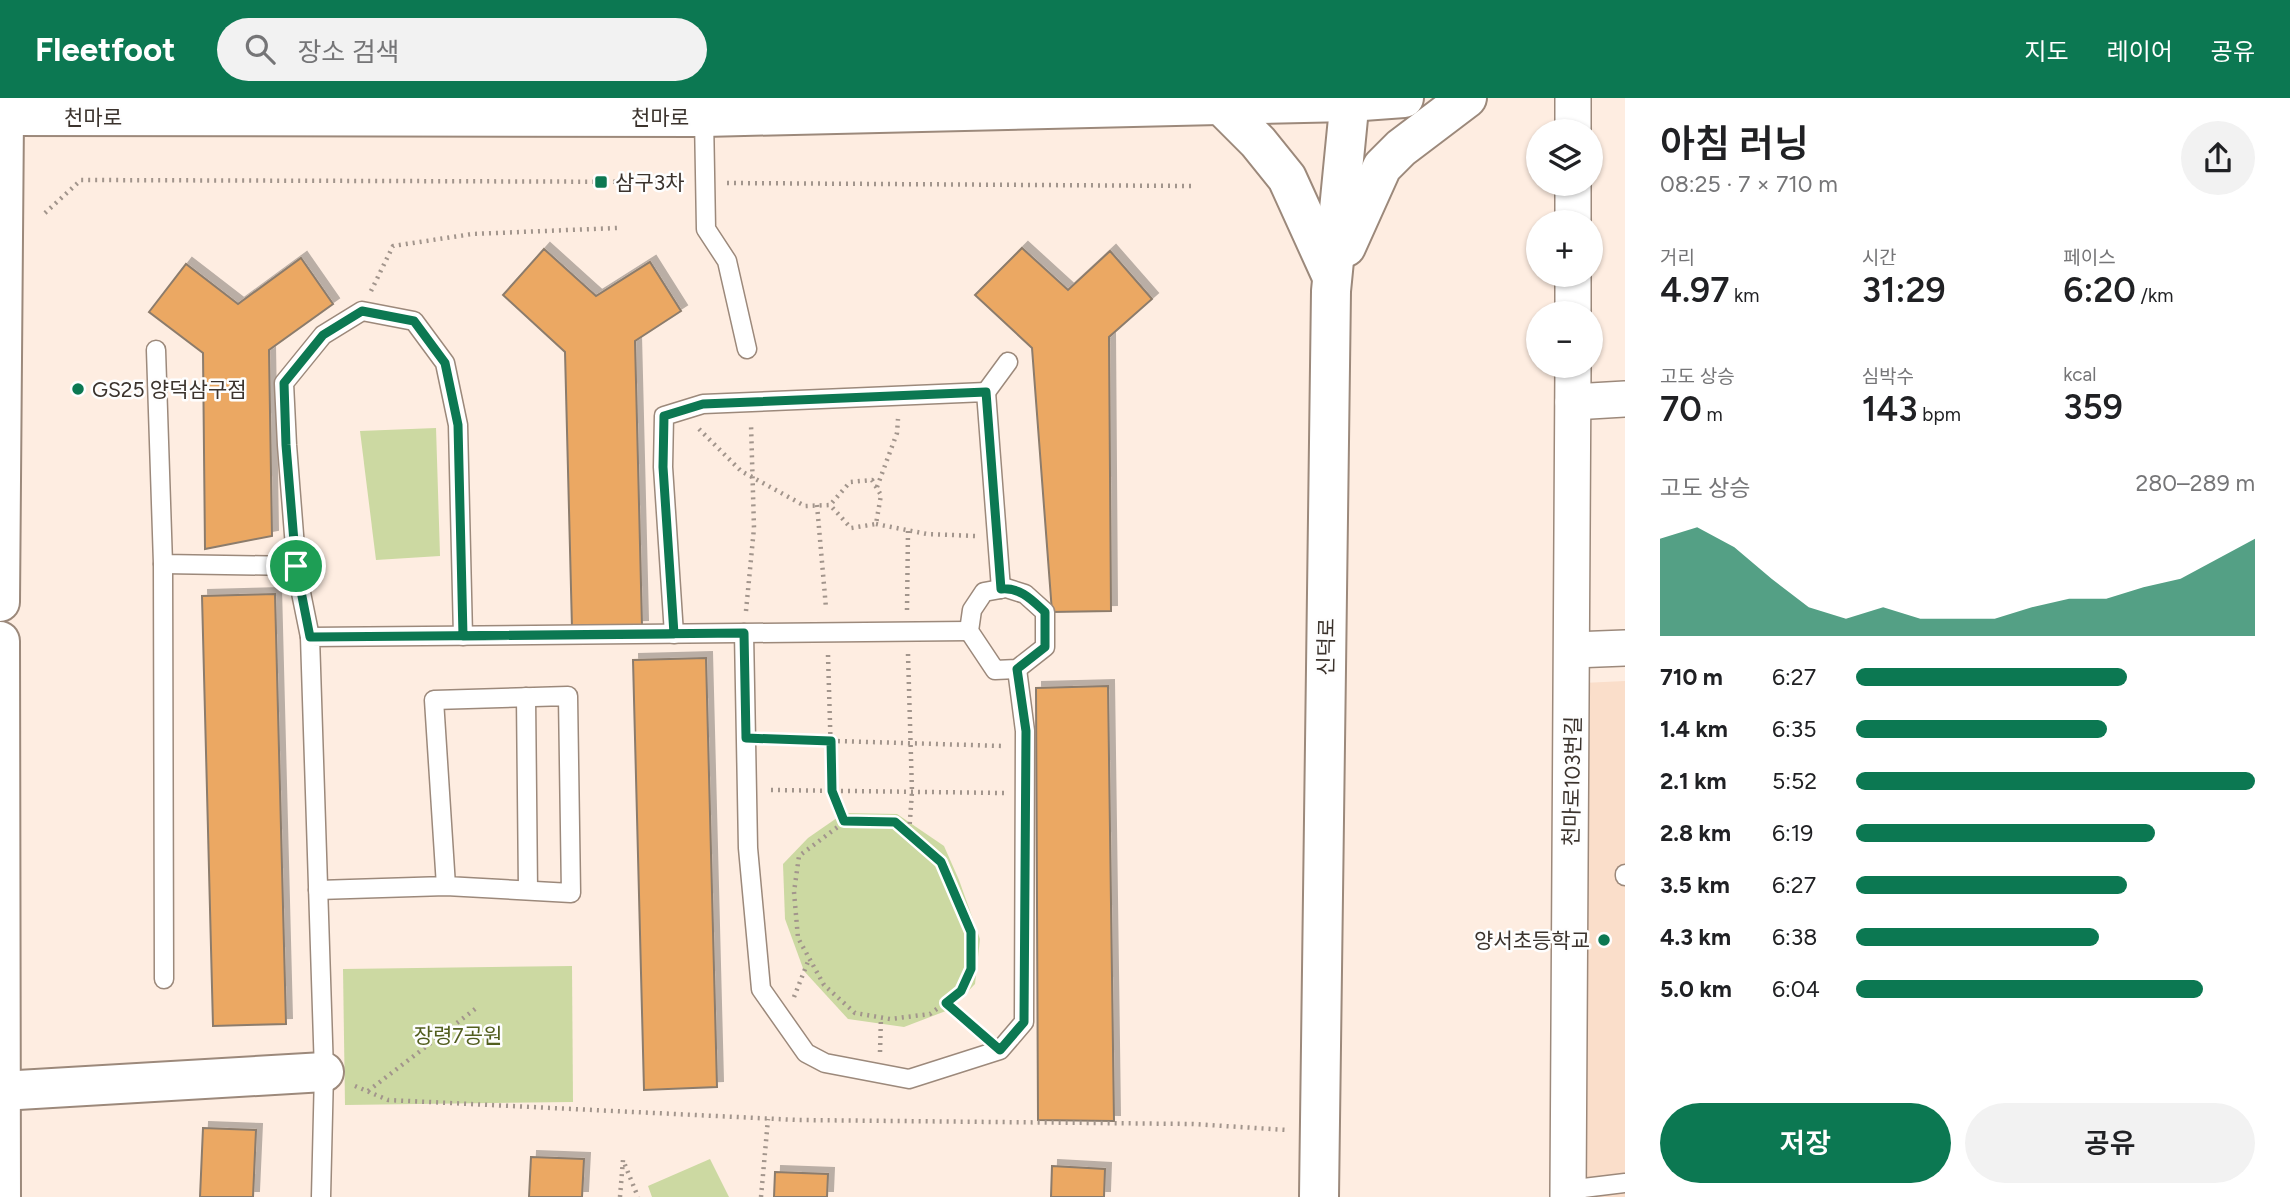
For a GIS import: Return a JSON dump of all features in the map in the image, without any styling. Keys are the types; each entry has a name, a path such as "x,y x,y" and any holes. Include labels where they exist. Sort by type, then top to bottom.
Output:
{"street":[{"name":"천마로","path":"2,116 704,117 1404,98"},
{"path":"1332,278 1382,167 1401,148 1467,98"},
{"path":"1573,98 1573,119"},
{"name":"신덕로","path":"1320,1197 1332,278 1349,100"},
{"path":"1258,101 1258,142 1287,178 1332,278"},
{"path":"0,602 2,116"},
{"name":"천마로103번길","path":"1568,1194 1573,378"},
{"path":"1573,401 1625,399"},
{"path":"0,641 1,1197"},
{"path":"1573,650 1625,648"},
{"path":"1,1091 324,1072"}],"lane":[{"path":"704,117 706,229 727,261 747,349"},
{"path":"321,1197 324,1072 310,637 296,566 284,383 323,335 362,311 414,321 445,363 458,425 463,636"},
{"path":"156,351 163,565 164,979"},
{"path":"1001,589 986,392 1007,362"},
{"path":"674,634 663,467 664,416 703,404 986,392"},
{"path":"163,565 296,566"},
{"path":"1001,589 1025,594 1045,612 1045,647 1017,669 995,670 969,631 972,610 984,592 1001,589"},
{"path":"310,637 969,631"},
{"path":"744,633 748,848 761,989 806,1053 825,1063 909,1079 1000,1050 1024,1022 1026,747 1017,669"},
{"path":"318,890 446,886 571,893 568,696 434,700 446,886"},
{"path":"526,697 528,890"},
{"path":"1568,1194 1625,1183"}],"path":[{"path":"45,213 81,180 1192,186"},
{"path":"362,311 393,246 472,234 617,229"},
{"path":"877,488 897,433 900,396"},
{"path":"744,633 754,528 750,402"},
{"path":"682,411 741,471 805,506 830,505 851,528 876,524 927,534 997,537"},
{"path":"830,505 850,482 872,480 881,495 876,524"},
{"path":"817,505 828,632 832,791 844,821 847,820 895,822 941,862 971,932 971,969 961,991 930,1014 890,1019 855,1013 824,985 798,938 793,892 799,856 847,820"},
{"path":"908,531 907,631 912,792 909,835"},
{"path":"746,738 1026,747"},
{"path":"747,790 1026,793"},
{"path":"784,1022 810,958"},
{"path":"946,1003 1000,1050"},
{"path":"368,1091 479,1006"},
{"path":"879,1073 881,1017"},
{"path":"324,1072 388,1100 768,1119 1193,1124 1320,1132"},
{"path":"761,1197 768,1119"},
{"path":"620,1197 623,1160 638,1197"}],"shaded area":[{"name":"양서초등학교","path":"1625,681 1625,1197 1583,1197 1583,683"}],"green space":[{"path":"436,428 440,556 376,560 360,431"},
{"path":"844,813 897,814 944,846 980,939 975,984 951,1009 904,1027 848,1019 804,971 785,919 783,864 808,838"},
{"name":"장령7공원","path":"572,966 573,1102 345,1105 343,969"},
{"path":"710,1159 729,1197 652,1197 648,1186"}],"building":[{"path":"1022,248 1068,290 1110,251 1152,299 1109,337 1111,611 1052,612 1032,348 975,295"},
{"path":"544,249 596,296 650,262 681,311 635,341 642,626 572,628 565,352 503,295"},
{"path":"301,258 333,304 269,350 272,536 205,549 203,353 149,312 186,264 238,304"},
{"path":"275,594 286,1024 213,1026 202,596"},
{"path":"706,658 717,1087 644,1090 633,660"},
{"path":"1108,686 1114,1121 1038,1120 1036,688"},
{"path":"203,1128 256,1130 253,1197 200,1197"},
{"path":"531,1157 584,1159 582,1197 529,1197"},
{"path":"1052,1166 1105,1169 1104,1197 1051,1197"},
{"path":"775,1172 828,1174 827,1197 774,1197"}],"place":[{"name":"삼구3차","path":"601,182"},
{"name":"GS25 양덕삼구점","path":"78,389"},
{"name":"양서초등학교","path":"1604,940"}],"route":[{"path":"296,566 284,383 323,335 362,311 414,321 445,363 458,425 463,636 674,634 663,467 664,416 703,404 986,392 1001,589 1025,594 1045,612 1045,647 1017,669 1026,731 1024,1022 1000,1050 946,1003 961,991 971,969 971,932 941,862 895,822 844,821 832,791 831,741 746,738 744,633 674,634 533,635 463,636 310,637 296,566"}]}
